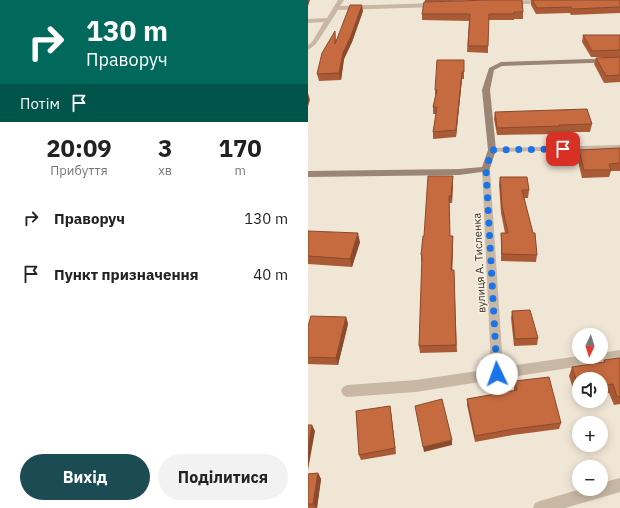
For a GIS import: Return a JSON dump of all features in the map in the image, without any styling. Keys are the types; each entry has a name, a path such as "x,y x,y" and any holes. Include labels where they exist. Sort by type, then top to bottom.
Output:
{"street":[{"path":"308,48 314,43 341,0"},
{"path":"506,3 552,1"},
{"path":"337,8 444,5"},
{"path":"308,21 328,20"},
{"path":"620,60 501,64 491,69 486,90 492,150 620,147"},
{"name":"вулиця А. Тисленка","path":"492,150 486,169 497,374"},
{"path":"308,174 459,172 486,169"},
{"path":"347,391 416,386 620,354"},
{"path":"540,508 620,485"}],"building":[{"path":"522,0 523,12 514,12 514,14 489,14 488,46 468,46 470,14 422,14 424,2"},
{"path":"532,0 620,0 620,7 572,9 571,7 537,8"},
{"path":"350,5 362,5 343,53 339,73 317,74 322,53 335,31 335,44"},
{"path":"583,35 620,35 620,50 592,51"},
{"path":"620,57 620,75 606,76 596,58"},
{"path":"437,60 464,60 464,72 462,72 456,130 433,132 437,107 433,107 437,90 435,90"},
{"path":"587,109 592,124 559,125 560,126 497,128 495,112"},
{"path":"620,148 620,163 609,164 611,170 584,170 579,150"},
{"path":"428,176 453,176 451,196 449,196 450,236 453,236 451,270 454,270 456,345 419,346 421,255 424,236"},
{"path":"500,177 527,177 529,190 522,190 533,233 535,233 537,255 502,254 501,233 508,233 502,206"},
{"path":"308,231 358,233 350,259 308,256"},
{"path":"530,310 538,338 515,339 512,311"},
{"path":"311,316 346,317 336,358 308,357 308,326"},
{"path":"620,358 620,396 617,397 613,384 608,385 608,372 574,372 572,367 592,364 608,364 608,360"},
{"path":"549,377 561,423 475,436 467,399 517,390 515,381"},
{"path":"442,399 452,440 423,447 415,406"},
{"path":"390,406 395,448 359,455 356,411"},
{"path":"308,425 312,425 308,447"},
{"path":"318,473 313,504 308,504 308,474"}],"route":[{"path":"497,374 486,169 492,150 563,149"}]}
